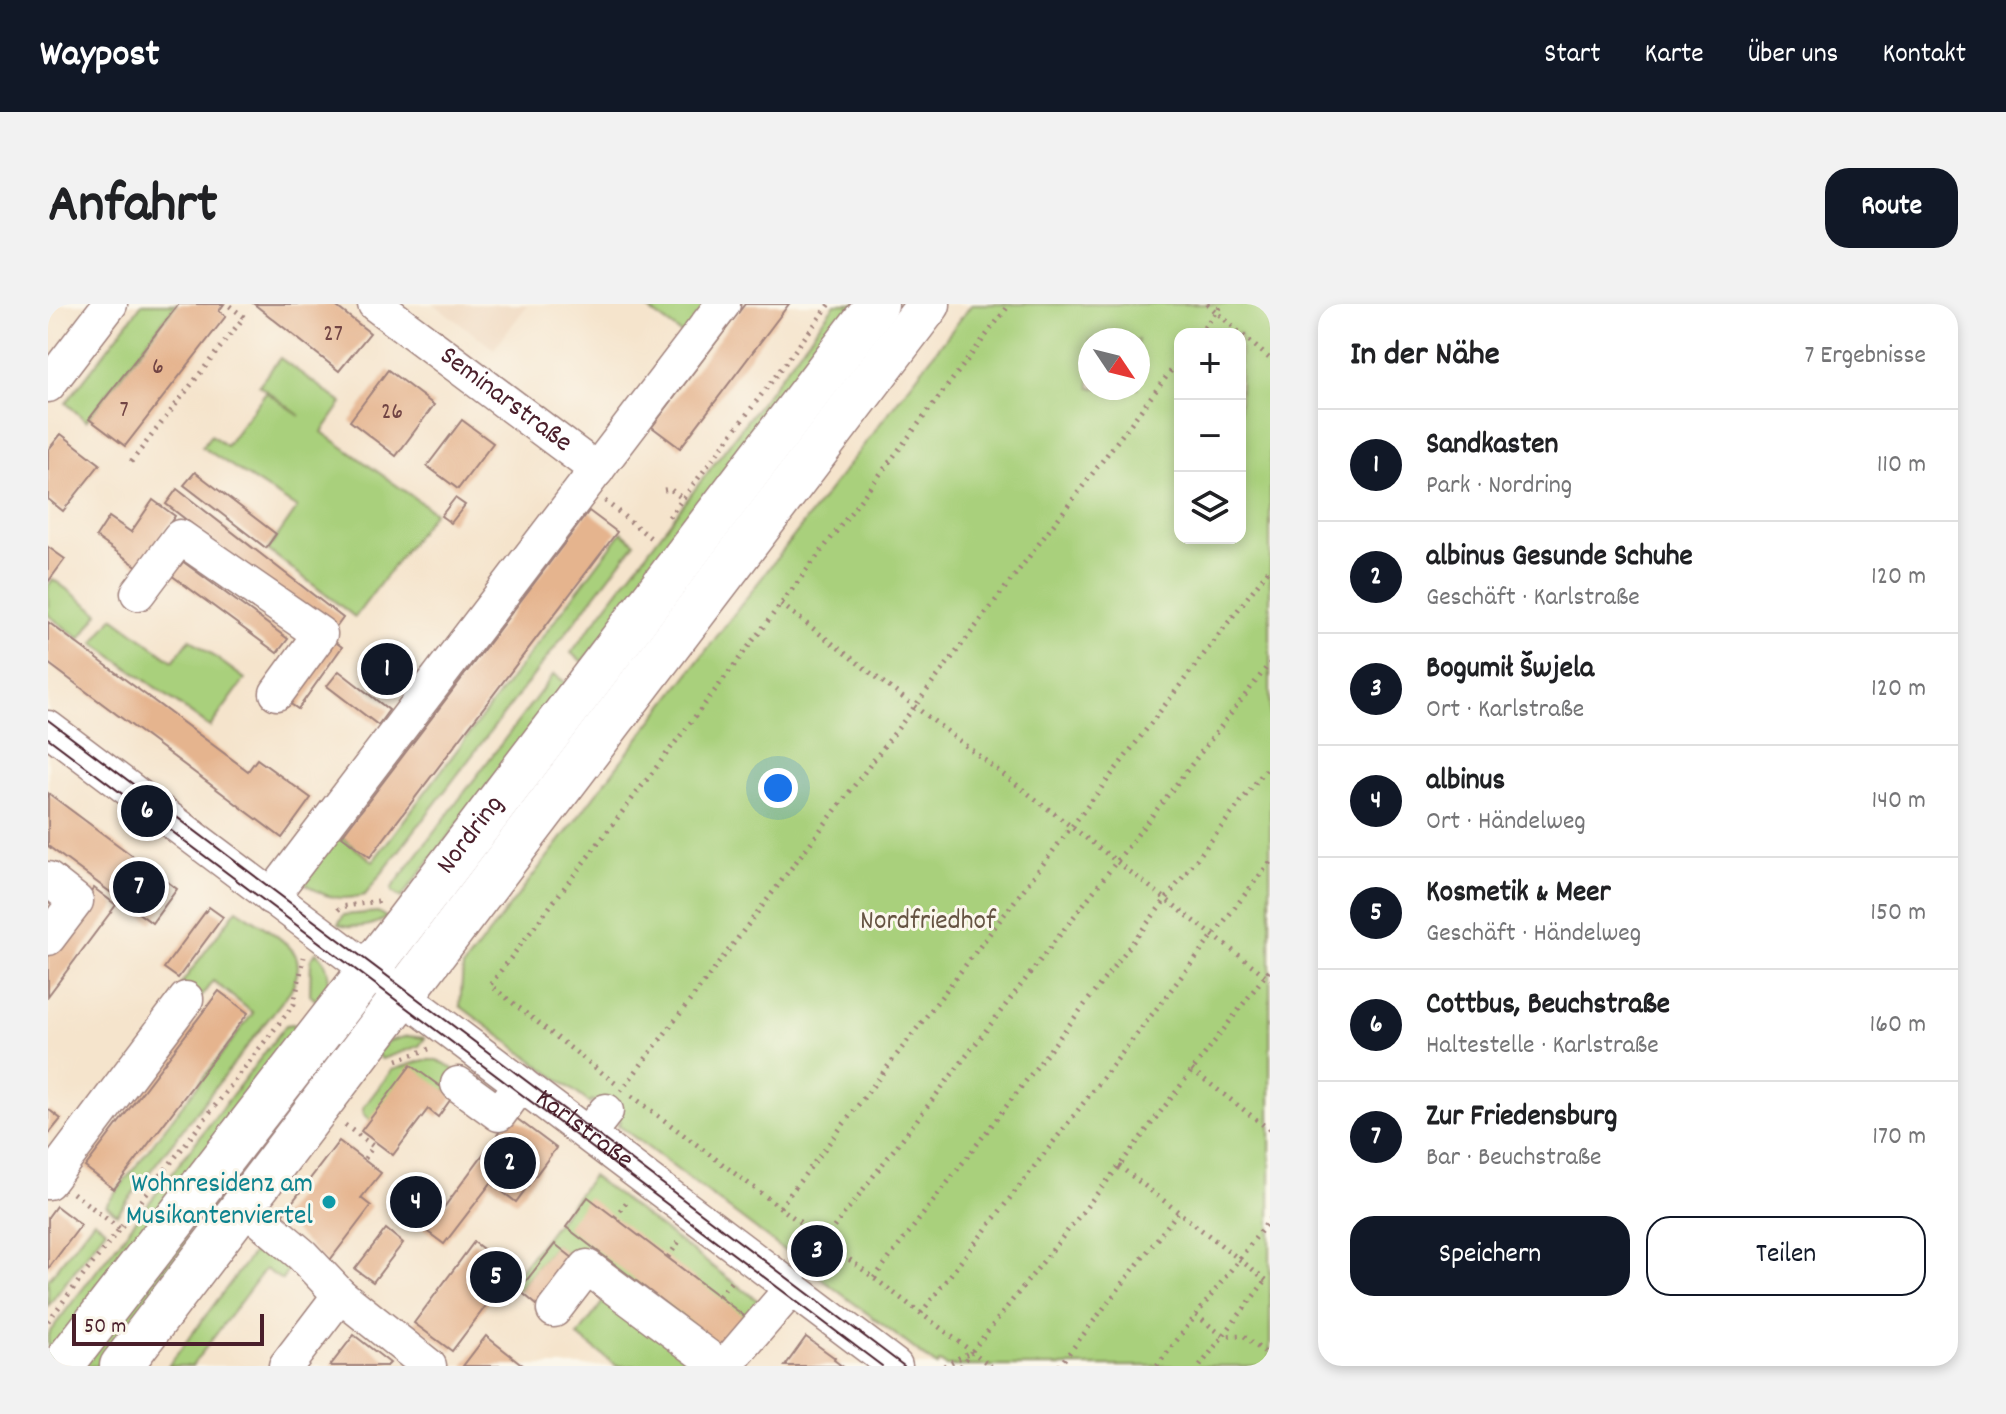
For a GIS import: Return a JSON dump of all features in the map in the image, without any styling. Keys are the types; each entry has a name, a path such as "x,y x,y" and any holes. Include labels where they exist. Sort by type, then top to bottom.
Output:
{"main road":[{"name":"Nordring","path":"62,1366 877,304"},
{"name":"Nordring","path":"121,1366 929,304"}],"street":[{"path":"48,385 110,304"},
{"name":"Seminarstraße","path":"375,304 576,493"},
{"path":"271,897 522,555 576,493 723,304"},
{"path":"138,593 180,537 320,634 277,693"},
{"name":"Karlstraße","path":"48,728 521,1084 606,1112 792,1288 895,1366"},
{"path":"48,879 76,901 48,938"},
{"path":"50,1179 186,999"},
{"path":"458,1084 499,1114 521,1084"},
{"path":"243,1205 362,1302 429,1366"},
{"path":"554,1310 587,1267 723,1366 792,1288"},
{"path":"286,1366 362,1302"}],"path":[{"path":"131,462 244,317 227,304"},
{"path":"667,519 830,304"},
{"path":"991,1366 780,1207 606,1112 490,985 1010,304"},
{"path":"1207,304 1270,359"},
{"path":"1204,328 1222,304"},
{"path":"606,1112 1174,367"},
{"path":"664,490 670,489 683,499"},
{"path":"576,493 652,539"},
{"path":"643,552 660,529"},
{"path":"780,1207 1270,568"},
{"path":"781,604 1268,977"},
{"path":"824,1240 1270,663"},
{"path":"874,1278 1270,764"},
{"path":"921,1313 1270,862"},
{"path":"48,1321 294,1004 305,952 341,907 378,901 388,889"},
{"path":"961,1366 1268,977 1270,969"},
{"path":"1192,1070 1270,1130"},
{"path":"341,1122 373,1146 364,1160"},
{"path":"1119,1166 1268,1282 1200,1366"},
{"path":"50,1179 120,1229"},
{"path":"615,1217 630,1198"},
{"path":"1059,1366 1178,1212"},
{"path":"1157,1366 1270,1219"},
{"path":"668,1257 682,1238"},
{"path":"719,1296 734,1277"},
{"path":"1196,1315 1223,1336 1243,1335 1270,1357"},
{"path":"944,1366 972,1351"},
{"path":"969,1366 972,1351"}],"shaded area":[{"path":"434,304 528,304 494,349"}],"green space":[{"path":"142,304 176,304 86,421 66,403"},
{"path":"647,304 710,304 686,337 645,307"},
{"path":"835,304 857,304 583,662 571,653"},
{"name":"Nordfriedhof","path":"972,304 1270,304 1270,1366 946,1366 940,1362 937,1366 618,1125 620,1121 592,1100 590,1103 460,1006 463,967"},
{"path":"280,358 342,403 322,432 434,512 355,617 268,550 297,508 202,447 211,435 226,446 266,392 300,416 259,385"},
{"path":"622,532 635,543 365,895 344,898 327,896 295,876 330,829 373,861"},
{"path":"53,579 99,613 80,639 48,615 48,586"},
{"path":"113,617 173,661 190,639 245,679 210,727 94,643"},
{"path":"554,674 566,683 401,898 392,892 392,888"},
{"path":"237,909 280,939 294,953 298,963 295,980 290,991 117,1214 106,1205 253,1013 213,981 200,998 181,984"},
{"path":"378,912 387,918 363,926 338,924 344,915"},
{"path":"316,952 328,970 326,990 320,1004 310,995 311,959"},
{"path":"293,1024 299,1028 48,1361 48,1334 286,1025"},
{"path":"408,1036 425,1038 419,1046 382,1059 375,1053 389,1041"},
{"path":"424,1060 446,1064 495,1100 444,1090 370,1120 364,1115 363,1108 392,1070"},
{"path":"244,1164 231,1188 105,1366 80,1366"},
{"path":"592,1176 757,1300 756,1310 719,1355 581,1251 574,1259 555,1245 519,1290 510,1284"},
{"path":"94,1220 106,1229 48,1306 48,1280"},
{"path":"264,1238 288,1261 282,1280 265,1269 192,1366 168,1366"},
{"path":"610,1292 693,1353 684,1366 617,1366 578,1336"}],"building":[{"path":"179,304 224,304 219,311 226,316 125,446 89,419"},
{"path":"254,304 333,304 370,333 339,371"},
{"path":"745,304 789,304 680,448 652,427"},
{"path":"388,370 434,405 396,456 350,421"},
{"path":"462,420 493,443 458,489 427,466"},
{"path":"61,434 100,464 63,511 48,499 48,450"},
{"path":"195,472 276,534 266,548 184,485"},
{"path":"177,489 343,618 332,633 166,504"},
{"path":"455,498 465,505 451,523 441,516"},
{"path":"153,500 175,516 138,567 96,537 109,517 131,532"},
{"path":"589,511 617,532 370,857 342,836"},
{"path":"48,547 65,559 48,582"},
{"path":"178,558 288,639 277,653 167,572"},
{"path":"48,622 248,771 257,759 311,798 282,838 48,663"},
{"path":"330,638 342,647 298,709 285,700"},
{"path":"339,671 389,710 378,725 327,686"},
{"path":"48,793 177,889 152,923 48,846"},
{"path":"94,888 116,905 48,996 48,950"},
{"path":"209,907 223,917 178,978 164,968"},
{"path":"219,991 248,1013 114,1189 85,1167"},
{"path":"411,1065 453,1096 438,1117 428,1109 393,1155 361,1131"},
{"path":"48,1109 61,1119 48,1135"},
{"path":"512,1115 556,1148 516,1202 491,1183 444,1244 397,1209 412,1188 442,1210"},
{"name":"Wohnresidenz am Musikantenviertel","path":"339,1141 381,1173 361,1198 371,1206 327,1264 281,1217"},
{"path":"588,1197 747,1318 724,1348 566,1227"},
{"path":"56,1206 81,1225 48,1269 48,1217"},
{"path":"386,1229 403,1243 373,1282 355,1269"},
{"path":"474,1242 512,1271 452,1351 414,1323"},
{"path":"555,1244 574,1259 538,1306 519,1290"},
{"path":"354,1335 390,1363 387,1366 330,1366"},
{"path":"486,1336 524,1366 463,1366"},
{"path":"806,1337 835,1358 842,1366 785,1366"}],"tram line":[{"path":"48,720 904,1366"},
{"path":"48,738 882,1366"}],"place":[{"name":"Sandkasten","path":"387,669"},
{"name":"Cottbus, Beuchstraße","path":"147,811"},
{"name":"Zur Friedensburg","path":"139,887"},
{"name":"albinus Gesunde Schuhe","path":"510,1163"},
{"name":"Wohnresidenz am Musikantenviertel","path":"329,1202"},
{"name":"albinus","path":"416,1202"},
{"name":"Bogumił Šwjela","path":"817,1251"},
{"name":"Kosmetik & Meer","path":"496,1277"}]}
